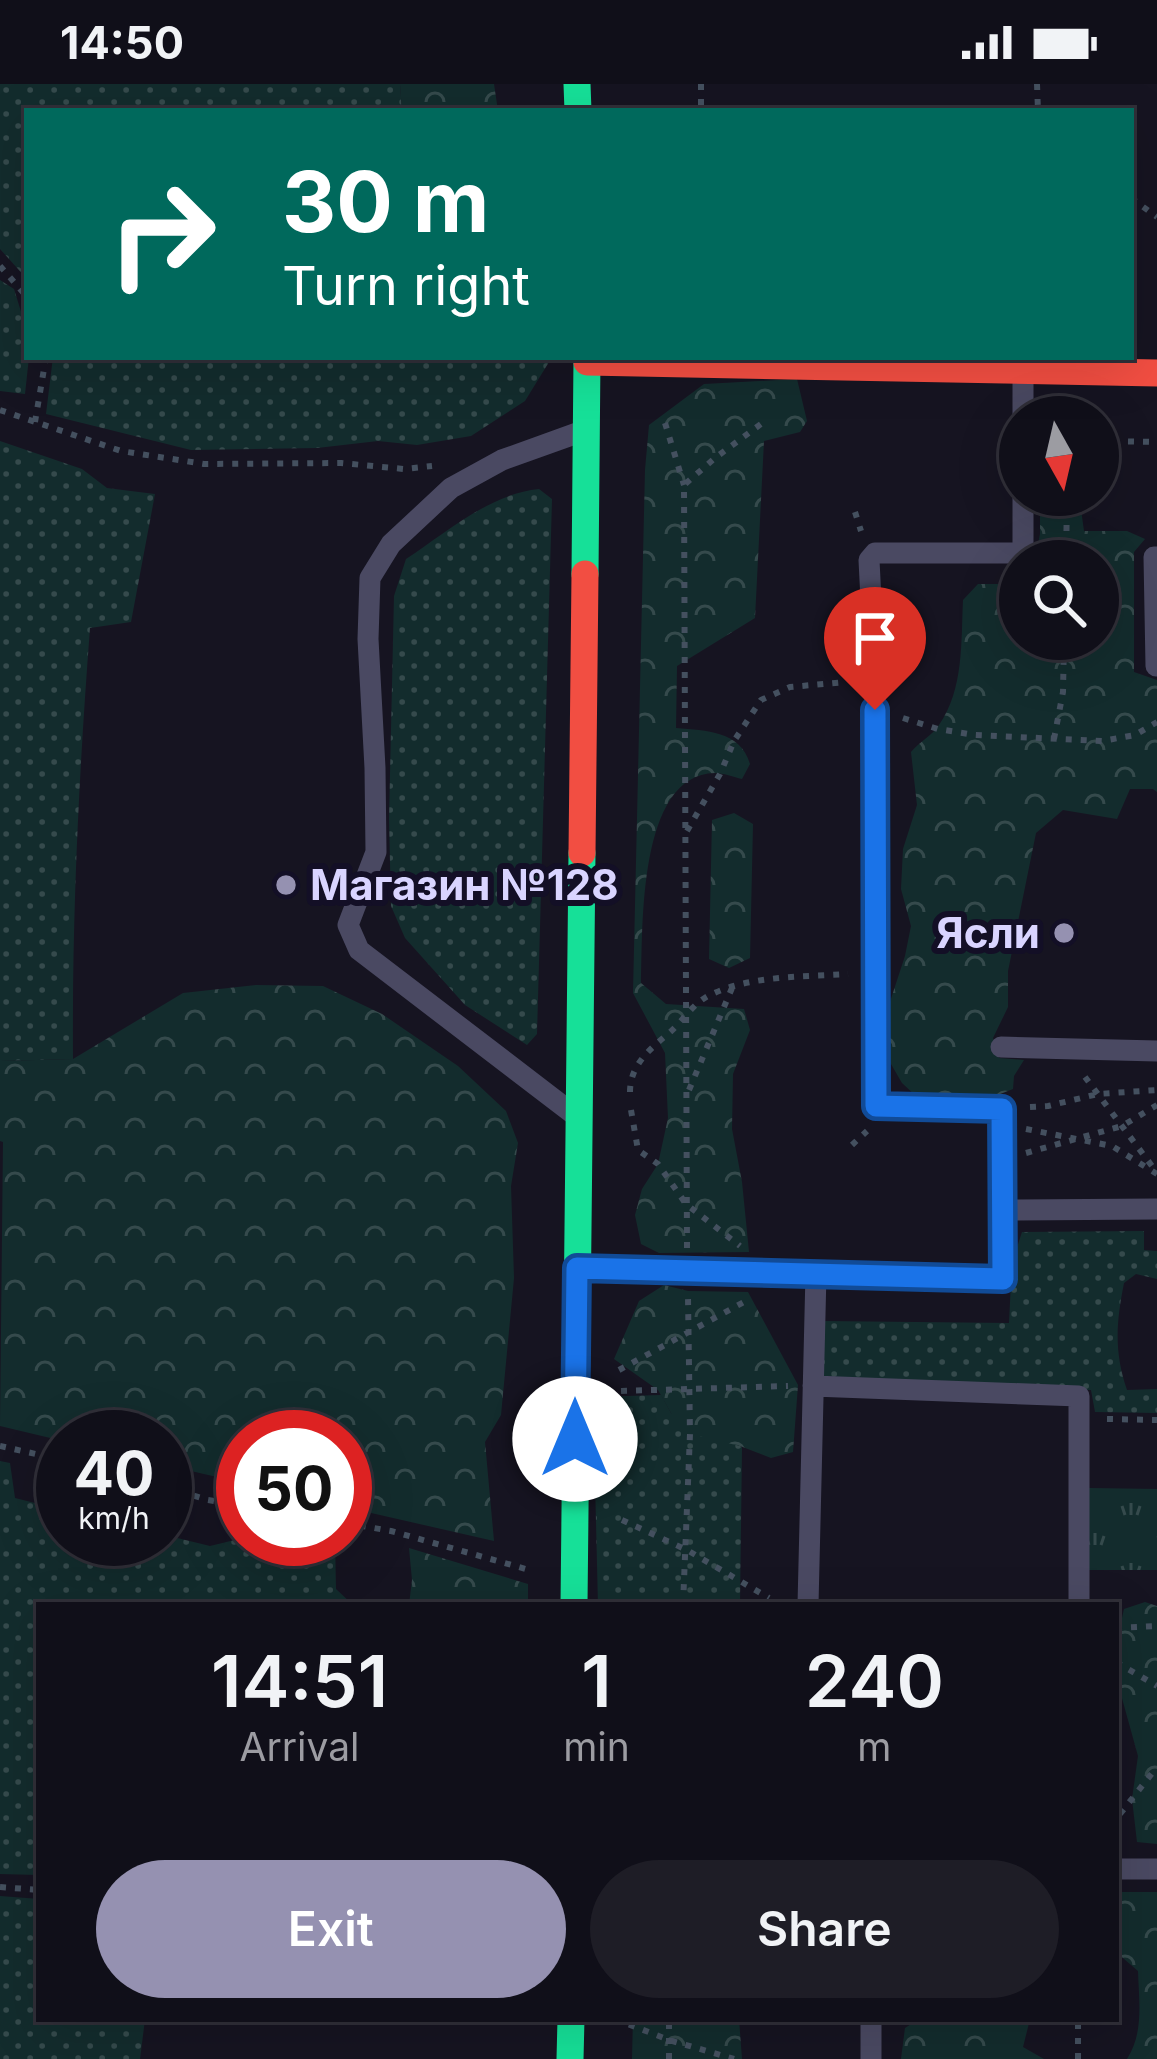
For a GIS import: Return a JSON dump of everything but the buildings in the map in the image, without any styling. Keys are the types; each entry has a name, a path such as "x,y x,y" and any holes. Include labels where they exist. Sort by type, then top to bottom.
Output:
{"main road":[{"path":"574,1593 587,360"},
{"path":"627,360 1157,373"},
{"path":"570,2059 571,2022"}],"lane":[{"path":"1023,370 1023,396"},
{"path":"578,1117 359,950 348,925 376,853 370,578 391,544 452,488 502,460 586,430"},
{"path":"577,1268 1003,1279 1002,1120 876,1106 875,679 869,560 875,553 1023,553 1023,516"},
{"path":"1156,666 1157,556"},
{"path":"1001,1047 1157,1051"},
{"path":"1004,1210 1157,1209"},
{"path":"796,1273 806,1386 808,1602"},
{"path":"806,1386 1079,1396 1079,1602"},
{"path":"1119,1869 1157,1869"},
{"path":"871,2022 871,2059"}],"path":[{"path":"0,266 24,294"},
{"path":"35,422 45,360"},
{"path":"0,410 121,451 204,464 443,466"},
{"path":"684,485 766,421"},
{"path":"664,423 684,485 690,1434 683,1602"},
{"path":"1119,441 1157,442"},
{"path":"1054,739 1064,660"},
{"path":"685,834 761,700 790,687 875,679"},
{"path":"875,710 956,732 1054,739 1102,741 1135,735 1157,722"},
{"path":"630,1093 637,1063 711,994 761,981 876,972"},
{"path":"686,1097 731,988"},
{"path":"1085,1077 1157,1173"},
{"path":"1002,1120 1098,1094 1157,1090"},
{"path":"1004,1168 1020,1155 1122,1126 1157,1105"},
{"path":"575,1389 626,1368 796,1273 686,1204 658,1164 638,1150 631,1110"},
{"path":"1002,1120 1112,1146 1157,1173"},
{"path":"575,1389 806,1386"},
{"path":"1090,1418 1157,1420"},
{"path":"0,1446 36,1454"},
{"path":"575,1498 686,1550 769,1598"},
{"path":"372,1528 489,1561 574,1593"},
{"path":"1119,1628 1157,1626"},
{"path":"1119,1664 1157,1686"},
{"path":"1120,1814 1157,1767"},
{"path":"0,1887 36,1890"},
{"path":"623,2022 734,2059"},
{"path":"669,2022 669,2059"},
{"path":"1078,2022 1078,2059"}],"green space":[{"path":"0,84 400,84 402,108 24,108 24,276 0,249"},
{"path":"400,84 494,84 498,108 402,108"},
{"path":"0,280 14,289 24,321 24,360 29,360 25,394 0,391"},
{"path":"53,360 549,362 525,401 471,436 417,445 378,441 317,448 191,450 46,414"},
{"path":"797,379 807,421 800,432 764,441 755,618 677,666 676,728 730,738 750,764 742,779 715,773 690,780 671,799 650,858 642,928 641,983 666,1004 744,1009 750,1030 733,1074 732,1129 749,1252 659,1253 641,1244 635,1215 642,1189 658,1164 668,1118 665,1053 633,993 649,425 704,384"},
{"path":"0,441 82,469 107,488 155,494 131,622 90,628 77,843 73,1059 0,1061"},
{"path":"539,489 552,499 537,1034 527,1045 465,1005 405,938 391,906 389,819 394,596 406,559 485,506"},
{"path":"1040,516 1082,516 1084,531 1127,531 1145,539 1134,552 1134,672 1157,680 1157,792 1130,789 1117,819 1063,810 1036,833 1008,971 1008,1007 993,1038 999,1058 1024,1060 1014,1076 1013,1089 990,1098 956,1101 916,1096 891,1064 884,1020 911,926 901,889 903,849 917,805 911,752 936,729 953,696 960,665 963,600 978,584 999,584 999,660 1119,660 1119,540 1039,540"},
{"path":"734,813 753,824 750,958 729,968 709,959 712,820"},
{"path":"256,985 323,986 382,1014 458,1066 506,1111 518,1143 511,1186 514,1278 501,1415 485,1442 494,1541 372,1513 372,1410 216,1410 216,1477 192,1471 192,1410 36,1410 36,1435 0,1426 0,1061 73,1059 183,993"},
{"path":"1144,1231 1144,1250 1157,1251 1157,1279 1136,1274 1124,1283 1118,1350 1127,1390 1157,1389 1157,1413 1095,1412 1091,1390 820,1381 821,1321 1009,1323 1012,1263 1022,1232"},
{"path":"664,1285 688,1291 748,1292 798,1385 793,1452 771,1458 690,1434 658,1390 614,1359 639,1301"},
{"path":"661,1395 671,1413 742,1447 740,1602 598,1602 593,1397"},
{"path":"0,1461 10,1463 15,1498 36,1503 36,1566 192,1566 192,1542 216,1545 216,1566 336,1566 336,1589 350,1602 36,1602 36,1875 0,1874"},
{"path":"1089,1488 1157,1489 1157,1570 1088,1570"},
{"path":"409,1548 528,1584 528,1602 409,1602"},
{"path":"1145,1602 1157,1606 1157,1844 1137,1842 1132,1799 1138,1756 1119,1677 1124,1609"},
{"path":"1119,1892 1157,1892 1157,2059 1127,2059 1138,2028 1138,1971 1119,1955"},
{"path":"0,1896 36,1899 36,2022 145,2022 140,2059 0,2059"},
{"path":"633,2022 739,2022 742,2059 632,2059"},
{"path":"914,2022 1029,2022 1023,2047 1044,2059 901,2059 905,2028"}],"traffic: fast":[{"path":"577,84 578,108"},
{"path":"585,574 587,360"},
{"path":"574,1602 582,853"},
{"path":"570,2059 571,2022"}],"traffic: jam":[{"path":"587,362 1157,373"},
{"path":"582,853 585,574"}],"place":[{"name":"Магазин №128","path":"286,885"},
{"name":"Ясли","path":"1064,933"}],"route":[{"path":"575,1439 577,1268 1003,1279 1002,1109 876,1106 875,710"}]}
